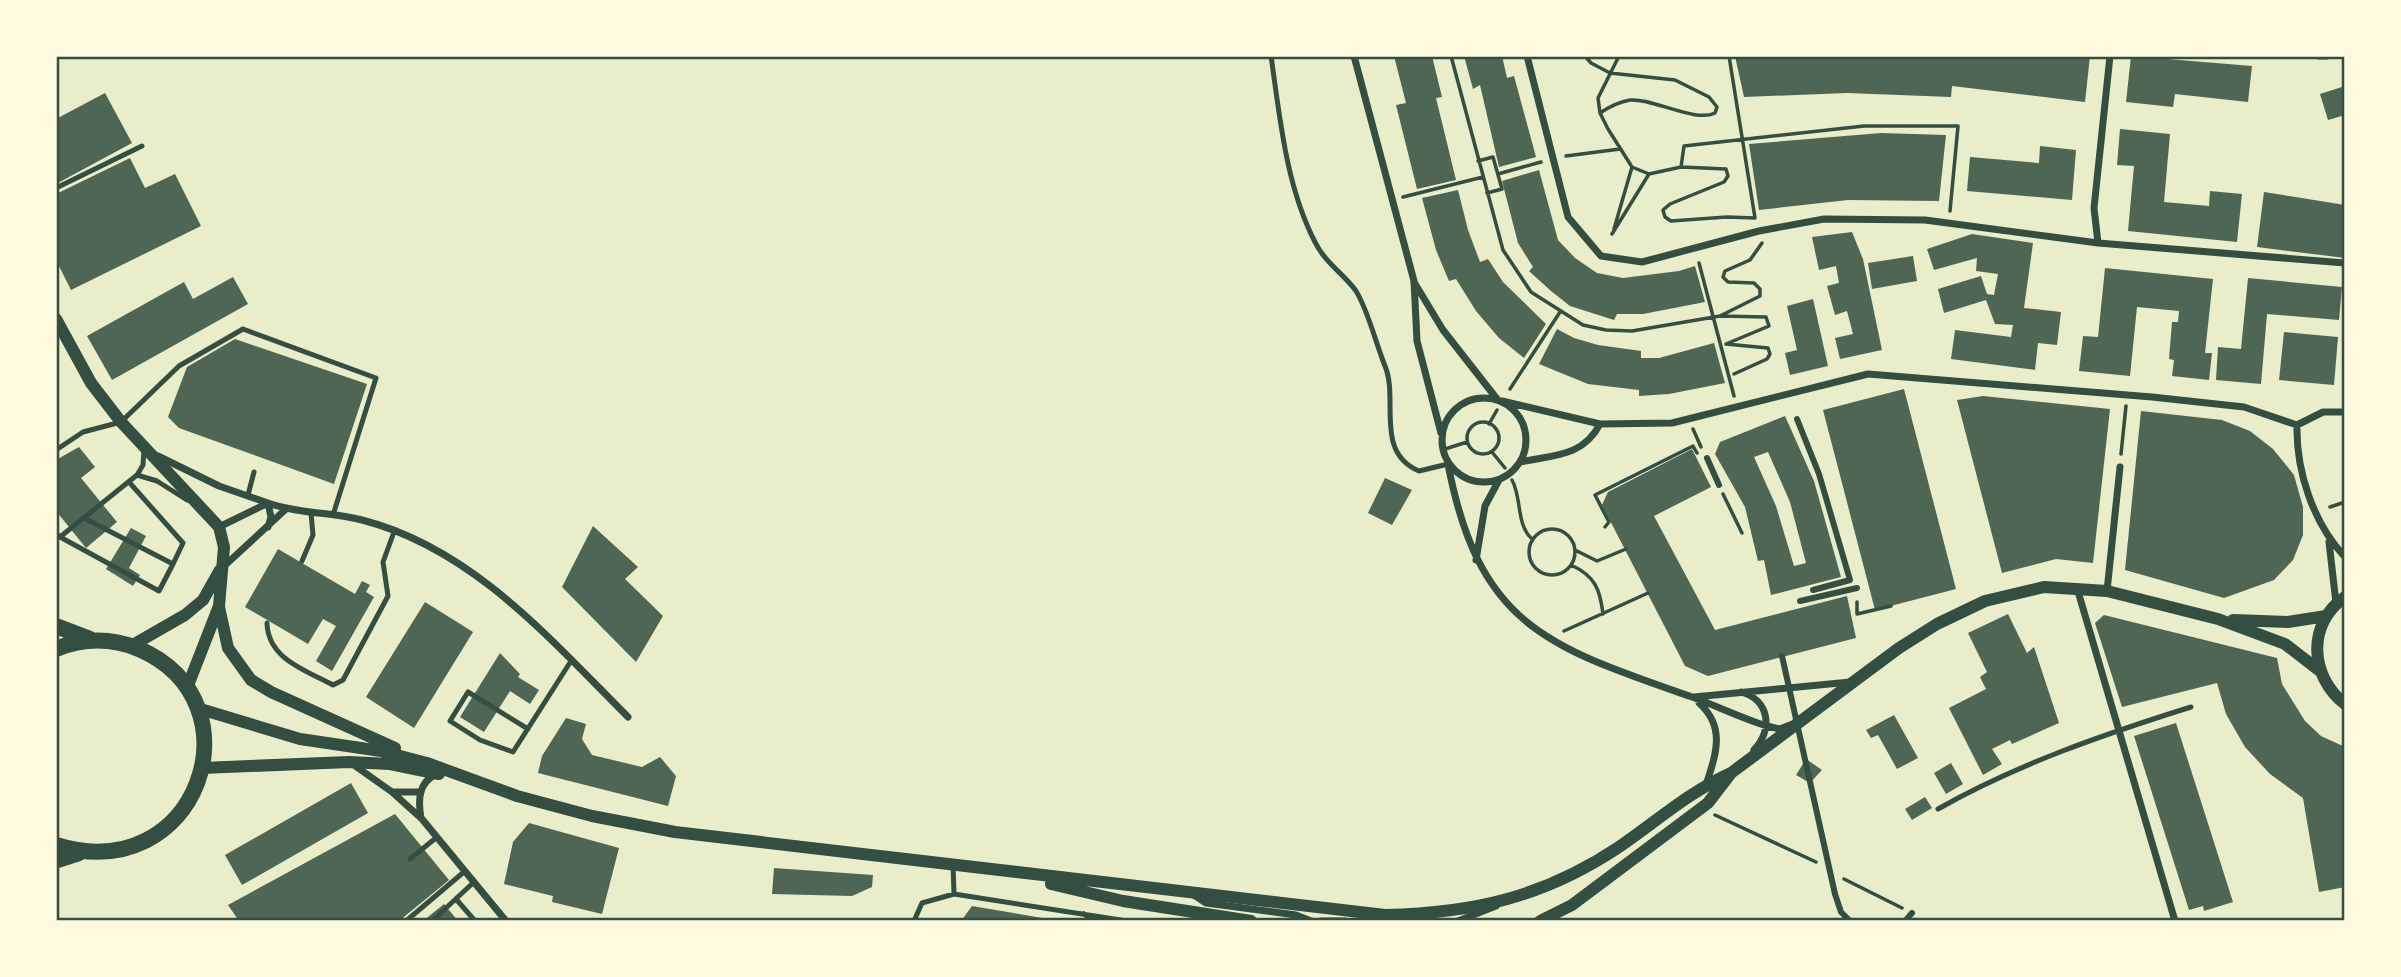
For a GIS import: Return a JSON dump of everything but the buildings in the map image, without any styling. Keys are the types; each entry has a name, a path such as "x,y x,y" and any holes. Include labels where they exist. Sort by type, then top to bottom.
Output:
{"highway":[{"path":"56,859 78,852"}],"main road":[{"path":"56,626 92,640 131,646 162,662 187,688 197,708 204,738 202,768 194,794 178,817 158,836 133,848 106,854 78,852 56,845"},
{"path":"56,649 92,640"}],"street":[{"path":"1354,56 1414,281 1417,341 1441,433 1442,450 1448,464 1459,516 1476,561 1508,605 1549,638 1593,663 1694,697 1766,726 1780,729 1794,726"},
{"path":"1527,56 1568,217 1601,256 1642,262 1759,231 1824,219 1949,223 2098,243 2345,263"},
{"path":"2098,243 2094,208 2110,56"},
{"path":"2319,56 2327,56"},
{"path":"1414,281 1443,330 1499,400 1514,410 1522,421 1526,435 1520,462 1499,480 1485,483 1471,481 1448,464"},
{"path":"56,319 92,383 121,422 144,450 219,527 224,547 219,606 228,648 251,680 271,692 427,763 517,796 593,816 675,832 953,864 1000,872 1123,901 1251,921"},
{"path":"1441,433 1453,410 1476,398 1499,400 1600,424 1658,424 1868,374 2244,407 2297,425 2323,412 2345,412"},
{"path":"1797,419 1807,439 1850,580 1813,590"},
{"path":"1520,462 1580,449 1590,442 1600,424"},
{"path":"2297,425 2296,455 2329,541 2341,600 2326,616 2318,634 2316,652 2320,671 2329,689 2345,704"},
{"path":"144,450 219,486 268,503 286,509 362,520 437,548 495,589 628,717"},
{"path":"1707,458 1708,474 1719,485"},
{"path":"2107,591 2120,467"},
{"path":"1476,561 1485,506 1499,480"},
{"path":"219,527 268,503"},
{"path":"268,503 271,517 268,527"},
{"path":"131,646 203,600 220,570 237,558 286,509"},
{"path":"2329,541 2345,557"},
{"path":"2077,587 2175,921"},
{"path":"1458,921 1591,865 1706,785 1731,773 1937,624 1985,601 2031,589 2077,587 2107,591 2218,619 2286,644 2320,671"},
{"path":"1800,601 1857,588"},
{"path":"187,688 219,606"},
{"path":"2218,619 2288,622 2326,616"},
{"path":"1782,656 1835,894 1841,912 1850,921"},
{"path":"1694,697 1854,682"},
{"path":"1540,921 1572,905 1708,803 1731,773 1758,747 1766,726 1763,705 1753,696 1736,691"},
{"path":"1694,697 1715,723 1718,740 1706,785"},
{"path":"197,708 300,740 381,751 427,763"},
{"path":"202,768 349,762 390,764 467,778"},
{"path":"349,762 392,792 422,818 506,921"},
{"path":"422,818 421,792 427,778 436,773"},
{"path":"392,792 421,792"},
{"path":"1000,872 1385,915 1442,914 1510,901"},
{"path":"1187,891 1206,903 1296,915 1311,921"},
{"path":"1905,921 1912,913"},
{"path":"1321,921 1345,921"}],"lane":[{"path":"1271,56 1289,166 1302,210 1315,243 1336,273 1356,291 1387,369 1391,431 1402,461 1419,471 1448,464"},
{"path":"56,188 142,146"},
{"path":"56,450 83,432 121,422 179,366 243,329 376,378 333,516"},
{"path":"129,482 183,543 159,591 58,535 84,518 137,475 143,465 144,450"},
{"path":"248,495 254,472"},
{"path":"137,475 157,481 188,500 219,527"},
{"path":"303,561 313,535 311,513"},
{"path":"84,518 173,564"},
{"path":"267,623 267,638 276,652 333,685 343,680 388,596 383,562 394,532"},
{"path":"528,729 468,692 450,721 480,740 513,752 528,729 571,661"},
{"path":"1938,809 1975,788 2119,730 2192,707"},
{"path":"2145,722 2148,731"},
{"path":"410,859 437,837"},
{"path":"953,864 954,894"},
{"path":"405,921 465,871"},
{"path":"432,921 474,882"},
{"path":"914,921 922,903 954,894 1127,921"},
{"path":"456,899 475,921"},
{"path":"1081,912 1093,921"},
{"path":"464,921 470,915"}],"path":[{"path":"1451,56 1503,250 1531,292 1560,312 1583,325 1606,330 1632,331 1720,316 1760,296 1760,289 1754,283 1728,282 1723,277 1725,271 1750,260 1762,243"},
{"path":"1584,56 1610,73 1675,80 1709,97 1717,107 1715,113 1703,116 1633,100 1617,103 1600,113"},
{"path":"1619,56 1598,98 1600,113 1632,167 1649,174 1681,167 1726,169 1728,176 1724,182 1670,204 1663,210 1665,218 1671,221 1755,218 1729,56"},
{"path":"1681,167 1684,146 1864,126 1958,126 1949,223"},
{"path":"1566,156 1620,149"},
{"path":"1478,161 1493,156 1502,188 1487,193"},
{"path":"1497,174 1547,161"},
{"path":"1632,167 1612,234 1649,174"},
{"path":"1391,200 1483,177"},
{"path":"1699,263 1736,406"},
{"path":"1499,400 1560,312"},
{"path":"1720,316 1766,317 1769,326 1726,344 1768,348 1770,354 1767,359 1734,374"},
{"path":"2120,467 2127,395"},
{"path":"1688,418 1707,458"},
{"path":"1467,442 1471,427 1480,422 1489,424 1499,437 1492,451"},
{"path":"1442,450 1467,442"},
{"path":"1467,442 1476,453 1492,451"},
{"path":"1605,527 1609,522 1595,495 1693,446 1708,474"},
{"path":"1492,451 1519,493 1523,523 1532,539"},
{"path":"1719,485 1742,533"},
{"path":"2330,507 2345,502"},
{"path":"1575,550 1571,565 1559,575 1550,576 1536,570 1528,557 1532,539 1540,532 1555,529 1568,536 1575,550 1597,561 1626,550"},
{"path":"1571,565 1584,571 1597,585 1603,614"},
{"path":"1857,588 1860,601 1854,602 1857,614 1891,606"},
{"path":"1549,638 1648,593"}]}
